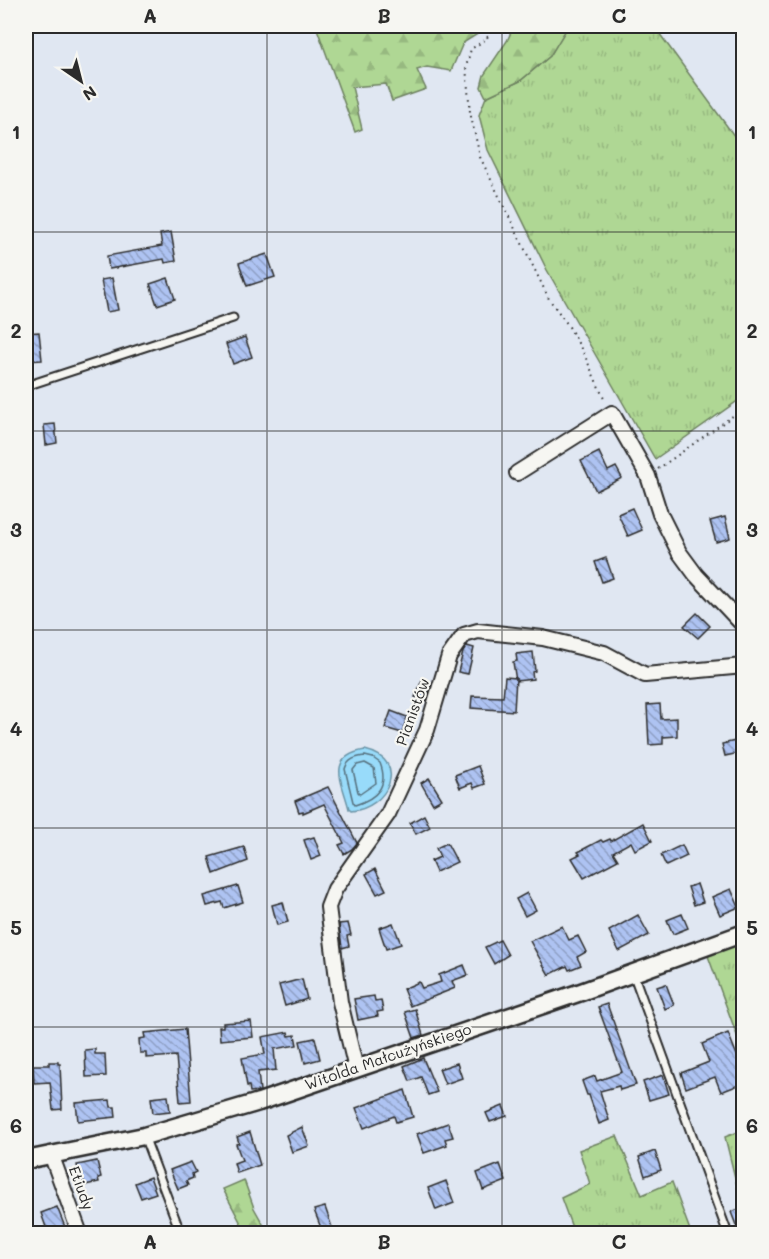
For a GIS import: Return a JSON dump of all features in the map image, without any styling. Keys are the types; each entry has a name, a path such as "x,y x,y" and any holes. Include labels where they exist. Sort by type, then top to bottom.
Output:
{"street":[{"path":"517,473 612,413 648,476 660,514 679,552 696,575 744,627"},
{"name":"Pianistów","path":"356,1068 340,1002 328,907 335,889 388,814 427,730 449,656 464,635 478,631 543,638 604,653 645,675 744,666"},
{"name":"Witolda Małcużyńskiego","path":"26,1160 144,1136 259,1102 744,933"},
{"name":"Etiudy","path":"51,1154 80,1233"}],"lane":[{"path":"26,386 233,318"},
{"path":"633,973 728,1233"},
{"path":"144,1136 181,1233"}],"path":[{"path":"481,26 488,38 471,50 466,67 474,134 480,157 539,280 584,354 612,413"},
{"path":"648,476 744,408"}],"green space":[{"path":"316,26 473,26 479,33 463,43 451,71 427,67 417,70 426,89 392,101 386,84 352,87 362,129 355,132"},
{"path":"514,26 567,26 567,28 550,56 520,81 486,97 481,87 484,75 507,41"},
{"path":"567,26 654,26 743,148 743,397 655,459 547,270 488,150 479,115 486,97 520,81 550,56"},
{"path":"743,942 743,1052 708,956"},
{"path":"743,1130 743,1192 740,1198 725,1137"},
{"path":"617,1136 642,1195 672,1182 691,1233 574,1233 561,1198 590,1184 579,1150"},
{"path":"244,1180 254,1208 268,1233 246,1233 223,1189"}],"water":[{"path":"365,750 379,756 387,764 390,774 389,784 375,802 351,811 341,780 341,764 353,753"}],"building":[{"path":"171,232 176,261 165,263 164,259 109,269 107,256 162,246 160,234"},
{"path":"267,254 275,277 247,286 239,263"},
{"path":"112,278 118,310 107,312 101,280"},
{"path":"168,278 175,299 157,305 150,284"},
{"path":"39,332 42,360 26,361 26,333"},
{"path":"245,337 252,357 233,364 226,344"},
{"path":"55,424 57,443 46,445 44,425"},
{"path":"599,452 608,471 616,467 622,478 596,491 581,461"},
{"path":"632,508 642,530 628,536 618,514"},
{"path":"725,517 730,538 716,542 710,521"},
{"path":"606,558 613,578 602,582 595,562"},
{"path":"697,613 710,626 698,638 684,626"},
{"path":"467,646 474,648 468,674 458,672 463,652"},
{"path":"533,652 535,671 532,672 533,679 516,681 513,662 517,661 516,654"},
{"path":"505,677 516,678 514,711 471,708 472,696 503,697"},
{"path":"422,680 431,684 426,701 415,697"},
{"path":"660,704 661,719 677,718 677,736 663,737 663,744 649,745 647,705"},
{"path":"391,711 407,717 402,733 385,728"},
{"path":"744,739 744,752 725,756 722,744"},
{"path":"478,766 485,784 474,788 472,783 460,788 455,775"},
{"path":"429,778 442,799 433,804 421,783"},
{"path":"328,787 357,843 344,854 339,845 344,843 324,804 303,813 303,811 299,812 295,801"},
{"path":"424,815 430,827 416,834 410,823"},
{"path":"643,823 652,841 635,850 631,842 613,852 618,860 584,878 572,858 580,854 578,852 601,840 603,842 610,839 611,841"},
{"path":"314,837 321,856 311,860 304,840"},
{"path":"447,843 457,862 436,872 431,861 440,857 436,848"},
{"path":"682,845 687,856 666,866 661,855"},
{"path":"244,847 248,861 214,874 209,857"},
{"path":"375,869 386,890 377,894 366,874"},
{"path":"697,884 703,902 694,905 688,887"},
{"path":"238,886 243,902 224,908 222,902 207,906 204,896"},
{"path":"731,889 739,907 720,915 712,897"},
{"path":"527,893 536,910 525,916 516,899"},
{"path":"283,902 288,922 277,925 272,905"},
{"path":"682,914 688,928 673,934 667,920"},
{"path":"638,915 649,935 619,951 609,931"},
{"path":"348,923 351,935 347,936 349,946 342,948 339,924"},
{"path":"393,923 401,944 386,949 379,928"},
{"path":"562,926 569,940 578,936 586,952 577,957 581,965 569,970 567,966 549,975 530,941"},
{"path":"500,940 508,955 494,964 485,947"},
{"path":"464,965 468,975 452,981 455,988 410,1006 403,989 419,982 422,988 441,982 439,975"},
{"path":"302,979 307,999 285,1006 279,985"},
{"path":"666,984 674,1005 665,1009 657,987"},
{"path":"374,996 375,1001 381,1000 383,1011 377,1012 378,1016 358,1020 354,999"},
{"path":"607,1004 636,1085 620,1090 619,1086 600,1091 609,1120 599,1124 582,1081 595,1076 597,1081 622,1072 598,1007"},
{"path":"415,1009 423,1035 414,1038 405,1012"},
{"path":"251,1021 253,1037 220,1040 219,1027 223,1027 223,1023"},
{"path":"185,1029 191,1101 180,1102 176,1056 146,1058 146,1053 140,1053 139,1039 145,1038 144,1033"},
{"path":"288,1032 289,1036 295,1035 297,1045 274,1049 276,1070 258,1072 260,1091 250,1092 242,1058 265,1054 262,1037"},
{"path":"728,1033 744,1073 744,1083 721,1092 715,1077 686,1088 681,1073 709,1062 702,1044"},
{"path":"315,1038 320,1059 305,1063 300,1041"},
{"path":"95,1049 95,1054 105,1054 106,1076 86,1077 85,1050"},
{"path":"423,1058 437,1092 428,1095 421,1077 410,1081 404,1066"},
{"path":"49,1062 60,1064 62,1109 53,1110 50,1082 34,1083 33,1065 49,1065"},
{"path":"457,1063 462,1078 445,1084 439,1069"},
{"path":"663,1075 669,1094 649,1100 643,1082"},
{"path":"405,1090 413,1117 396,1122 394,1116 364,1128 356,1108"},
{"path":"168,1096 170,1111 153,1113 151,1098"},
{"path":"110,1100 111,1107 115,1107 116,1117 78,1121 76,1103"},
{"path":"503,1106 507,1116 490,1122 486,1113"},
{"path":"448,1123 453,1137 445,1139 447,1145 424,1153 417,1134"},
{"path":"302,1127 309,1146 292,1152 286,1135"},
{"path":"250,1132 260,1165 237,1173 234,1163 242,1160 236,1144 239,1143 237,1137"},
{"path":"655,1151 661,1170 645,1176 639,1157"},
{"path":"97,1161 101,1177 98,1178 99,1182 85,1185 84,1181 81,1182 77,1165"},
{"path":"191,1162 196,1172 192,1174 193,1178 186,1181 188,1185 178,1189 170,1170"},
{"path":"500,1164 506,1181 483,1190 477,1173"},
{"path":"150,1177 156,1193 141,1198 135,1183"},
{"path":"446,1181 454,1203 436,1210 428,1188"},
{"path":"57,1207 65,1227 48,1233 41,1213"},
{"path":"325,1207 334,1233 323,1233 314,1210"},
{"path":"744,1207 744,1233 739,1233 731,1212"}]}
